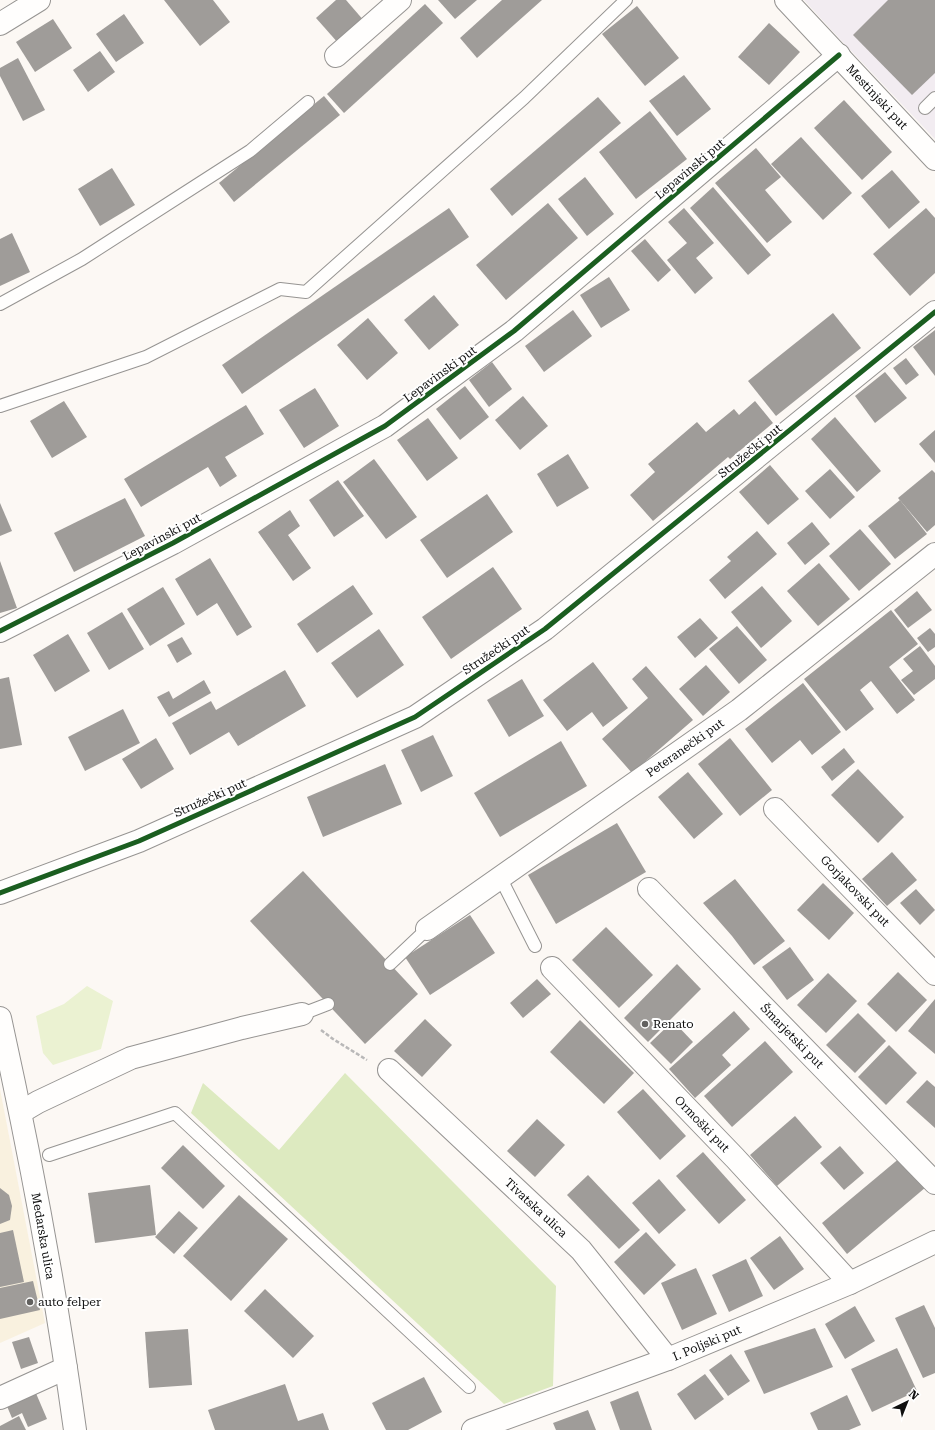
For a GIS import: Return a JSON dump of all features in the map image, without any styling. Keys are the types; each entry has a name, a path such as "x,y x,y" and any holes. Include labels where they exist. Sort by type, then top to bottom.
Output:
{"street":[{"path":"0,24 39,0"},
{"path":"336,56 400,0"},
{"name":"Mestinjski put","path":"786,0 935,159"},
{"name":"Lepavinski put","path":"0,631 173,543 385,426 514,332 840,56"},
{"name":"Stružečki put","path":"0,893 139,841 415,717 545,629 935,312"},
{"name":"Peteranečki put","path":"427,929 738,710 935,554"},
{"name":"Gorjakovski put","path":"775,809 935,974"},
{"name":"Šmarjetski put","path":"649,889 935,1184"},
{"name":"Ormoški put","path":"552,968 735,1158 850,1283"},
{"path":"21,1112 38,1102 131,1058 242,1028 302,1014"},
{"name":"Medarska ulica","path":"0,1018 21,1112 66,1368 75,1430"},
{"name":"Tivatska ulica","path":"389,1070 581,1250 668,1359"},
{"name":"I. Poljski put","path":"473,1430 668,1359 850,1283 935,1242"},
{"path":"0,1398 66,1368"}],"lane":[{"path":"0,406 146,357 280,289 306,292 524,98 626,0"},
{"path":"925,108 935,98"},
{"path":"0,304 82,259 250,151 308,102"},
{"path":"500,877 535,946"},
{"path":"390,964 427,929"},
{"path":"302,1014 328,1004"},
{"path":"49,1155 175,1113 469,1387"}],"path":[{"path":"302,1014 333,1039 368,1061 389,1070"}],"shaded area":[{"path":"804,0 935,0 935,139 837,36"},
{"path":"0,1089 45,1323 0,1343"}],"green space":[{"path":"87,986 113,1001 101,1049 53,1065 43,1053 36,1016 64,1004"},
{"path":"345,1073 556,1286 553,1386 504,1404 191,1113 203,1083 279,1150"}],"building":[{"path":"164,0 213,0 230,22 200,46"},
{"path":"336,0 346,0 365,22 339,44 316,18"},
{"path":"438,0 477,0 455,19"},
{"path":"502,0 542,0 477,58 460,38"},
{"path":"888,0 935,0 935,73 912,95 853,35"},
{"path":"425,4 443,23 344,113 327,94"},
{"path":"637,6 679,58 645,86 602,34"},
{"path":"124,14 144,43 116,62 96,34"},
{"path":"53,19 72,48 35,72 16,42"},
{"path":"769,23 800,52 769,85 738,57"},
{"path":"100,51 115,72 88,92 73,70"},
{"path":"18,58 45,110 23,121 0,76 0,68"},
{"path":"684,75 711,109 677,136 649,101"},
{"path":"324,96 340,115 234,202 219,183"},
{"path":"598,97 621,123 512,216 490,189"},
{"path":"844,100 892,152 862,180 814,128"},
{"path":"650,111 687,159 636,199 599,152"},
{"path":"801,137 852,193 823,220 771,164"},
{"path":"756,148 781,177 765,190 792,222 767,243 715,183"},
{"path":"112,168 135,205 100,226 78,189"},
{"path":"892,170 920,202 889,229 861,196"},
{"path":"585,177 614,214 587,236 558,199"},
{"path":"713,187 771,255 748,275 690,208"},
{"path":"548,203 578,238 506,300 476,265"},
{"path":"449,208 469,237 242,394 222,365"},
{"path":"684,208 714,243 696,258 713,278 695,294 667,260 687,243 668,222"},
{"path":"926,208 935,218 935,273 910,296 873,254"},
{"path":"12,233 30,272 0,286 0,239"},
{"path":"645,239 671,270 658,282 631,251"},
{"path":"609,277 630,310 601,328 580,295"},
{"path":"434,295 459,325 429,350 404,320"},
{"path":"573,310 592,336 544,372 525,346"},
{"path":"833,313 861,348 776,416 748,381"},
{"path":"368,318 398,353 367,380 337,345"},
{"path":"935,330 935,376 913,347"},
{"path":"906,358 919,375 906,385 893,368"},
{"path":"492,362 512,389 489,407 469,380"},
{"path":"885,372 907,398 875,423 855,396"},
{"path":"465,386 489,417 460,440 436,409"},
{"path":"315,388 339,426 304,448 279,410"},
{"path":"523,396 548,426 520,450 495,420"},
{"path":"64,401 87,437 52,458 30,421"},
{"path":"755,401 773,423 730,459 728,457 653,521 630,495 655,472 648,464 697,422 706,432 734,409 739,415"},
{"path":"246,405 264,434 225,457 237,476 220,487 208,467 141,507 124,479"},
{"path":"835,417 881,471 857,492 811,439"},
{"path":"428,418 458,458 427,481 397,440"},
{"path":"935,430 935,463 919,444"},
{"path":"568,454 589,488 557,507 537,474"},
{"path":"374,459 417,517 386,539 343,482"},
{"path":"770,465 799,499 768,525 739,492"},
{"path":"830,469 855,497 830,519 805,491"},
{"path":"932,470 935,473 935,525 927,532 898,498"},
{"path":"338,480 364,516 334,537 309,500"},
{"path":"487,494 513,532 447,578 420,540"},
{"path":"125,498 145,536 74,572 54,533"},
{"path":"900,500 927,534 895,559 868,526"},
{"path":"0,503 12,531 0,536"},
{"path":"290,510 300,526 288,535 311,568 293,581 258,532"},
{"path":"812,522 830,544 805,565 787,543"},
{"path":"860,529 891,564 859,591 829,556"},
{"path":"757,531 777,554 725,599 709,580 731,561 727,557"},
{"path":"210,558 252,627 237,636 217,603 197,616 175,579"},
{"path":"0,561 17,608 0,613"},
{"path":"819,563 850,599 818,626 787,591"},
{"path":"493,567 522,609 451,659 422,617"},
{"path":"353,585 373,614 317,653 297,624"},
{"path":"762,586 792,621 761,648 731,612"},
{"path":"163,587 185,624 150,646 127,609"},
{"path":"917,591 932,610 908,628 894,610"},
{"path":"891,610 918,644 889,667 915,700 897,714 871,681 860,690 874,709 846,731 804,679"},
{"path":"122,612 144,649 109,670 87,633"},
{"path":"700,618 718,638 695,658 677,637"},
{"path":"737,626 767,660 739,684 709,649"},
{"path":"930,628 935,634 935,647 928,652 917,638"},
{"path":"379,629 404,665 357,698 331,663"},
{"path":"68,634 90,671 55,692 33,655"},
{"path":"182,637 192,654 177,663 167,645"},
{"path":"920,646 935,666 935,679 914,695 901,680 913,671 903,659"},
{"path":"593,662 628,708 603,727 592,712 567,731 543,700"},
{"path":"706,665 730,692 703,716 679,689"},
{"path":"646,666 693,720 632,773 602,739 648,698 632,679"},
{"path":"285,670 306,706 238,746 229,732 190,755 172,723 211,701 216,710"},
{"path":"9,677 22,745 0,749 0,679"},
{"path":"522,679 544,716 509,737 487,700"},
{"path":"204,680 211,693 169,717 157,697 169,691 173,699"},
{"path":"803,683 841,732 812,755 800,740 772,763 745,729"},
{"path":"123,709 140,743 85,771 68,737"},
{"path":"433,735 453,776 421,792 401,750"},
{"path":"156,738 174,769 141,789 122,759"},
{"path":"730,738 772,790 740,816 698,764"},
{"path":"561,741 587,786 500,837 474,793"},
{"path":"844,748 855,762 832,781 821,767"},
{"path":"385,764 402,804 323,837 307,797"},
{"path":"858,769 904,817 878,843 831,795"},
{"path":"688,772 723,814 694,839 658,797"},
{"path":"617,823 646,872 556,924 528,875"},
{"path":"892,852 917,880 887,906 862,879"},
{"path":"303,871 418,994 365,1044 250,921"},
{"path":"735,879 785,941 754,965 732,936 703,903"},
{"path":"823,883 854,913 829,940 797,910"},
{"path":"916,889 935,910 920,925 900,903"},
{"path":"470,915 495,953 430,995 405,957"},
{"path":"606,927 653,975 619,1008 572,960"},
{"path":"790,947 814,980 787,1000 762,967"},
{"path":"677,964 701,989 648,1042 624,1018"},
{"path":"898,972 927,1000 896,1032 867,1004"},
{"path":"828,973 857,1001 826,1033 797,1005"},
{"path":"537,979 551,994 523,1018 510,1003"},
{"path":"935,999 935,1054 908,1031"},
{"path":"734,1011 750,1029 722,1055 731,1065 695,1098 669,1069"},
{"path":"858,1013 886,1041 855,1073 826,1045"},
{"path":"425,1019 452,1045 422,1077 394,1051"},
{"path":"580,1020 634,1073 604,1104 550,1052"},
{"path":"673,1021 693,1042 671,1064 650,1043"},
{"path":"765,1041 793,1072 732,1127 704,1096"},
{"path":"889,1045 917,1073 886,1105 858,1077"},
{"path":"927,1080 935,1087 935,1128 906,1102"},
{"path":"643,1089 686,1136 660,1160 617,1112"},
{"path":"795,1116 822,1147 777,1186 750,1155"},
{"path":"537,1119 565,1145 535,1177 507,1151"},
{"path":"183,1145 225,1186 203,1209 161,1168"},
{"path":"840,1146 864,1173 844,1190 820,1163"},
{"path":"703,1152 746,1200 719,1224 676,1176"},
{"path":"901,1157 926,1187 847,1254 822,1223"},
{"path":"588,1175 640,1230 619,1249 567,1195"},
{"path":"659,1179 686,1210 659,1234 632,1203"},
{"path":"150,1185 156,1235 95,1243 88,1193"},
{"path":"0,1188 9,1195 12,1206 10,1220 0,1224"},
{"path":"239,1195 288,1239 231,1301 183,1256"},
{"path":"179,1211 198,1228 174,1254 155,1237"},
{"path":"13,1230 24,1282 0,1287 0,1233"},
{"path":"646,1232 676,1265 644,1295 614,1262"},
{"path":"780,1236 804,1269 774,1290 750,1258"},
{"path":"746,1259 763,1296 729,1312 712,1275"},
{"path":"696,1268 717,1314 682,1330 661,1283"},
{"path":"33,1281 40,1310 0,1319 0,1288"},
{"path":"265,1289 314,1336 293,1358 244,1311"},
{"path":"924,1305 935,1328 935,1373 923,1378 895,1318"},
{"path":"855,1306 875,1341 845,1359 825,1324"},
{"path":"815,1328 833,1367 764,1394 744,1351"},
{"path":"188,1329 192,1385 149,1388 145,1332"},
{"path":"29,1337 38,1363 21,1369 12,1342"},
{"path":"897,1348 917,1391 872,1412 851,1369"},
{"path":"731,1354 750,1381 728,1396 709,1370"},
{"path":"705,1374 724,1399 695,1420 677,1394"},
{"path":"424,1377 442,1412 408,1430 386,1430 372,1403"},
{"path":"285,1384 298,1421 323,1413 329,1430 215,1430 208,1410"},
{"path":"35,1391 47,1419 28,1427 22,1413 12,1418 6,1404"},
{"path":"638,1391 652,1430 620,1430 610,1402"},
{"path":"847,1395 861,1425 849,1430 818,1430 810,1413"},
{"path":"588,1410 596,1430 556,1430 553,1423"},
{"path":"19,1416 26,1430 0,1430 0,1426"}],"cycle path":[{"path":"0,631 173,543 385,426 514,331 839,55"},
{"path":"0,893 139,841 415,717 545,629 935,312"}],"place":[{"name":"Renato","path":"645,1024"},
{"name":"auto felper","path":"30,1302"}]}
